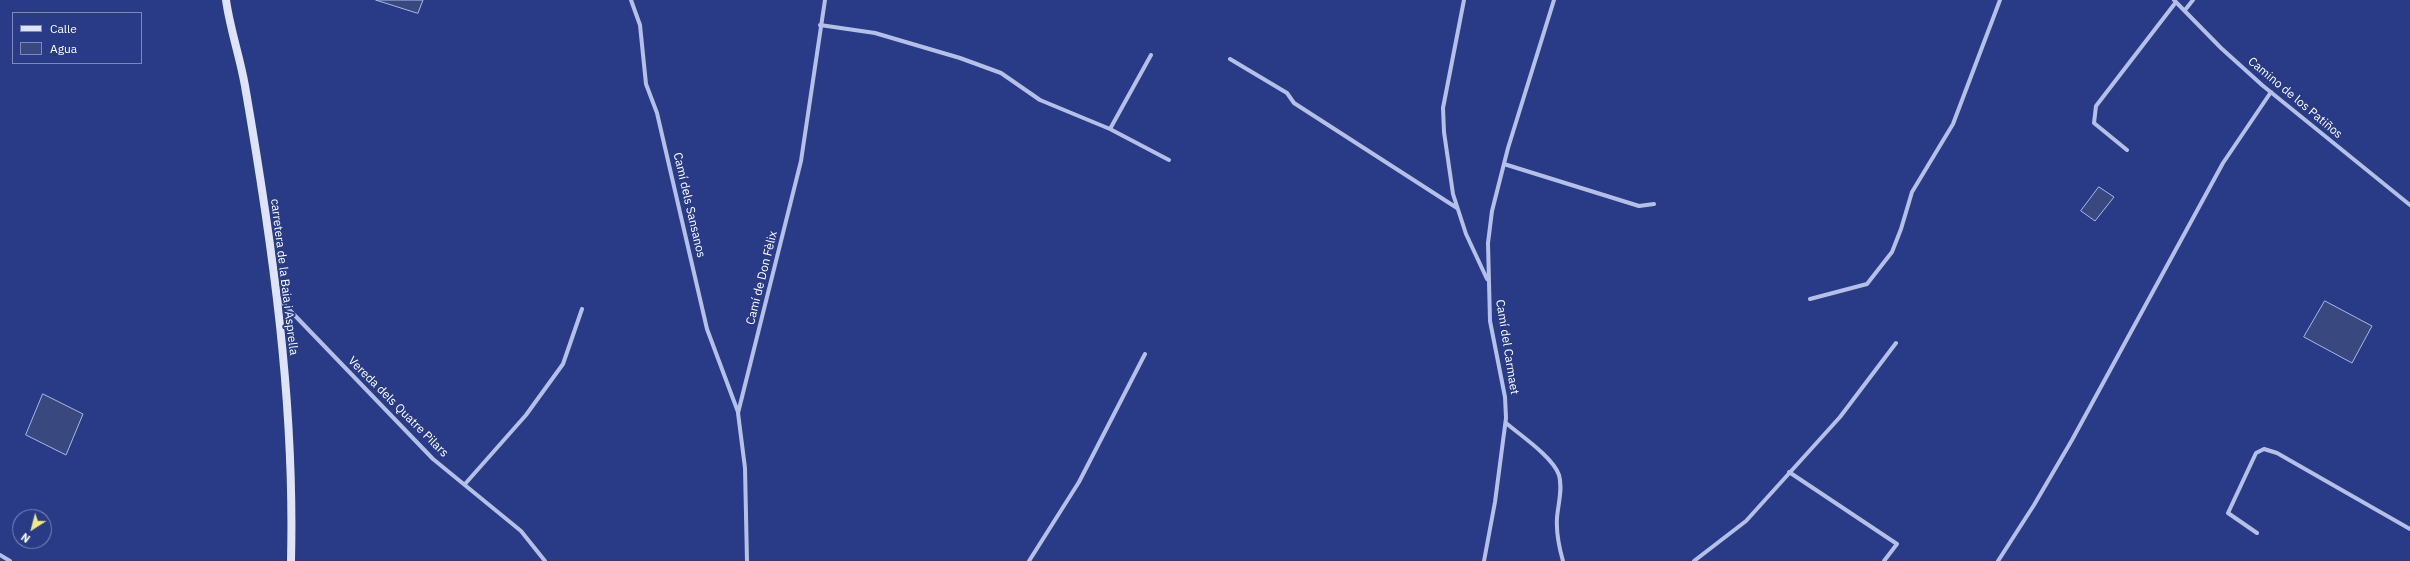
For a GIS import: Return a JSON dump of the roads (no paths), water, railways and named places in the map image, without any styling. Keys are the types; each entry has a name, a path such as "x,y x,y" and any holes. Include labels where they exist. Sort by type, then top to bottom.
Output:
{"main road":[{"name":"carretera de la Baia i Asprella","path":"226,0 245,84 276,296 290,433 291,561"}],"street":[{"name":"Camí dels Sansanos","path":"631,0 640,25 646,84 657,113 707,329 738,413"},
{"name":"Camí de Don Fèlix","path":"746,561 745,468 738,413 801,161 820,25 825,0"},
{"path":"1464,0 1443,108 1452,186 1457,209 1466,234 1488,281"},
{"name":"Camí del Carmaet","path":"1484,561 1496,502 1506,423 1505,397 1490,321 1488,243 1492,211 1504,164 1554,0"},
{"path":"1810,299 1867,284 1892,252 1901,229 1912,192 1953,124 2000,0"},
{"path":"2185,10 2193,0"},
{"path":"2127,150 2094,123 2096,106 2175,1"},
{"name":"Camino de los Patiños","path":"2175,1 2221,48 2271,92 2410,205"},
{"path":"820,25 875,33 960,58 1001,73 1040,100 1110,129 1170,160"},
{"path":"1110,129 1151,55"},
{"path":"1230,60 1287,93 1294,102 1457,209"},
{"path":"1998,561 2034,505 2068,446 2223,163 2271,92"},
{"path":"1504,164 1640,206 1654,204"},
{"name":"Vereda dels Quatre Pilars","path":"276,296 433,459 521,531 545,561"},
{"path":"465,484 526,415 562,364 582,309"},
{"path":"1694,561 1746,521 1840,417 1896,343"},
{"path":"1029,561 1079,482 1145,354"},
{"path":"1506,423 1550,461 1558,474 1561,490 1557,519 1558,539 1563,561"},
{"path":"2257,533 2228,513 2256,453 2264,448 2277,453 2410,529"},
{"path":"1789,472 1897,544 1884,561"},
{"path":"0,555 10,561"}],"water":[{"path":"376,0 423,0 418,13"},
{"path":"2099,187 2114,197 2095,221 2081,211"},
{"path":"2325,301 2372,326 2352,363 2304,337"},
{"path":"43,394 83,414 66,455 26,435"}]}
